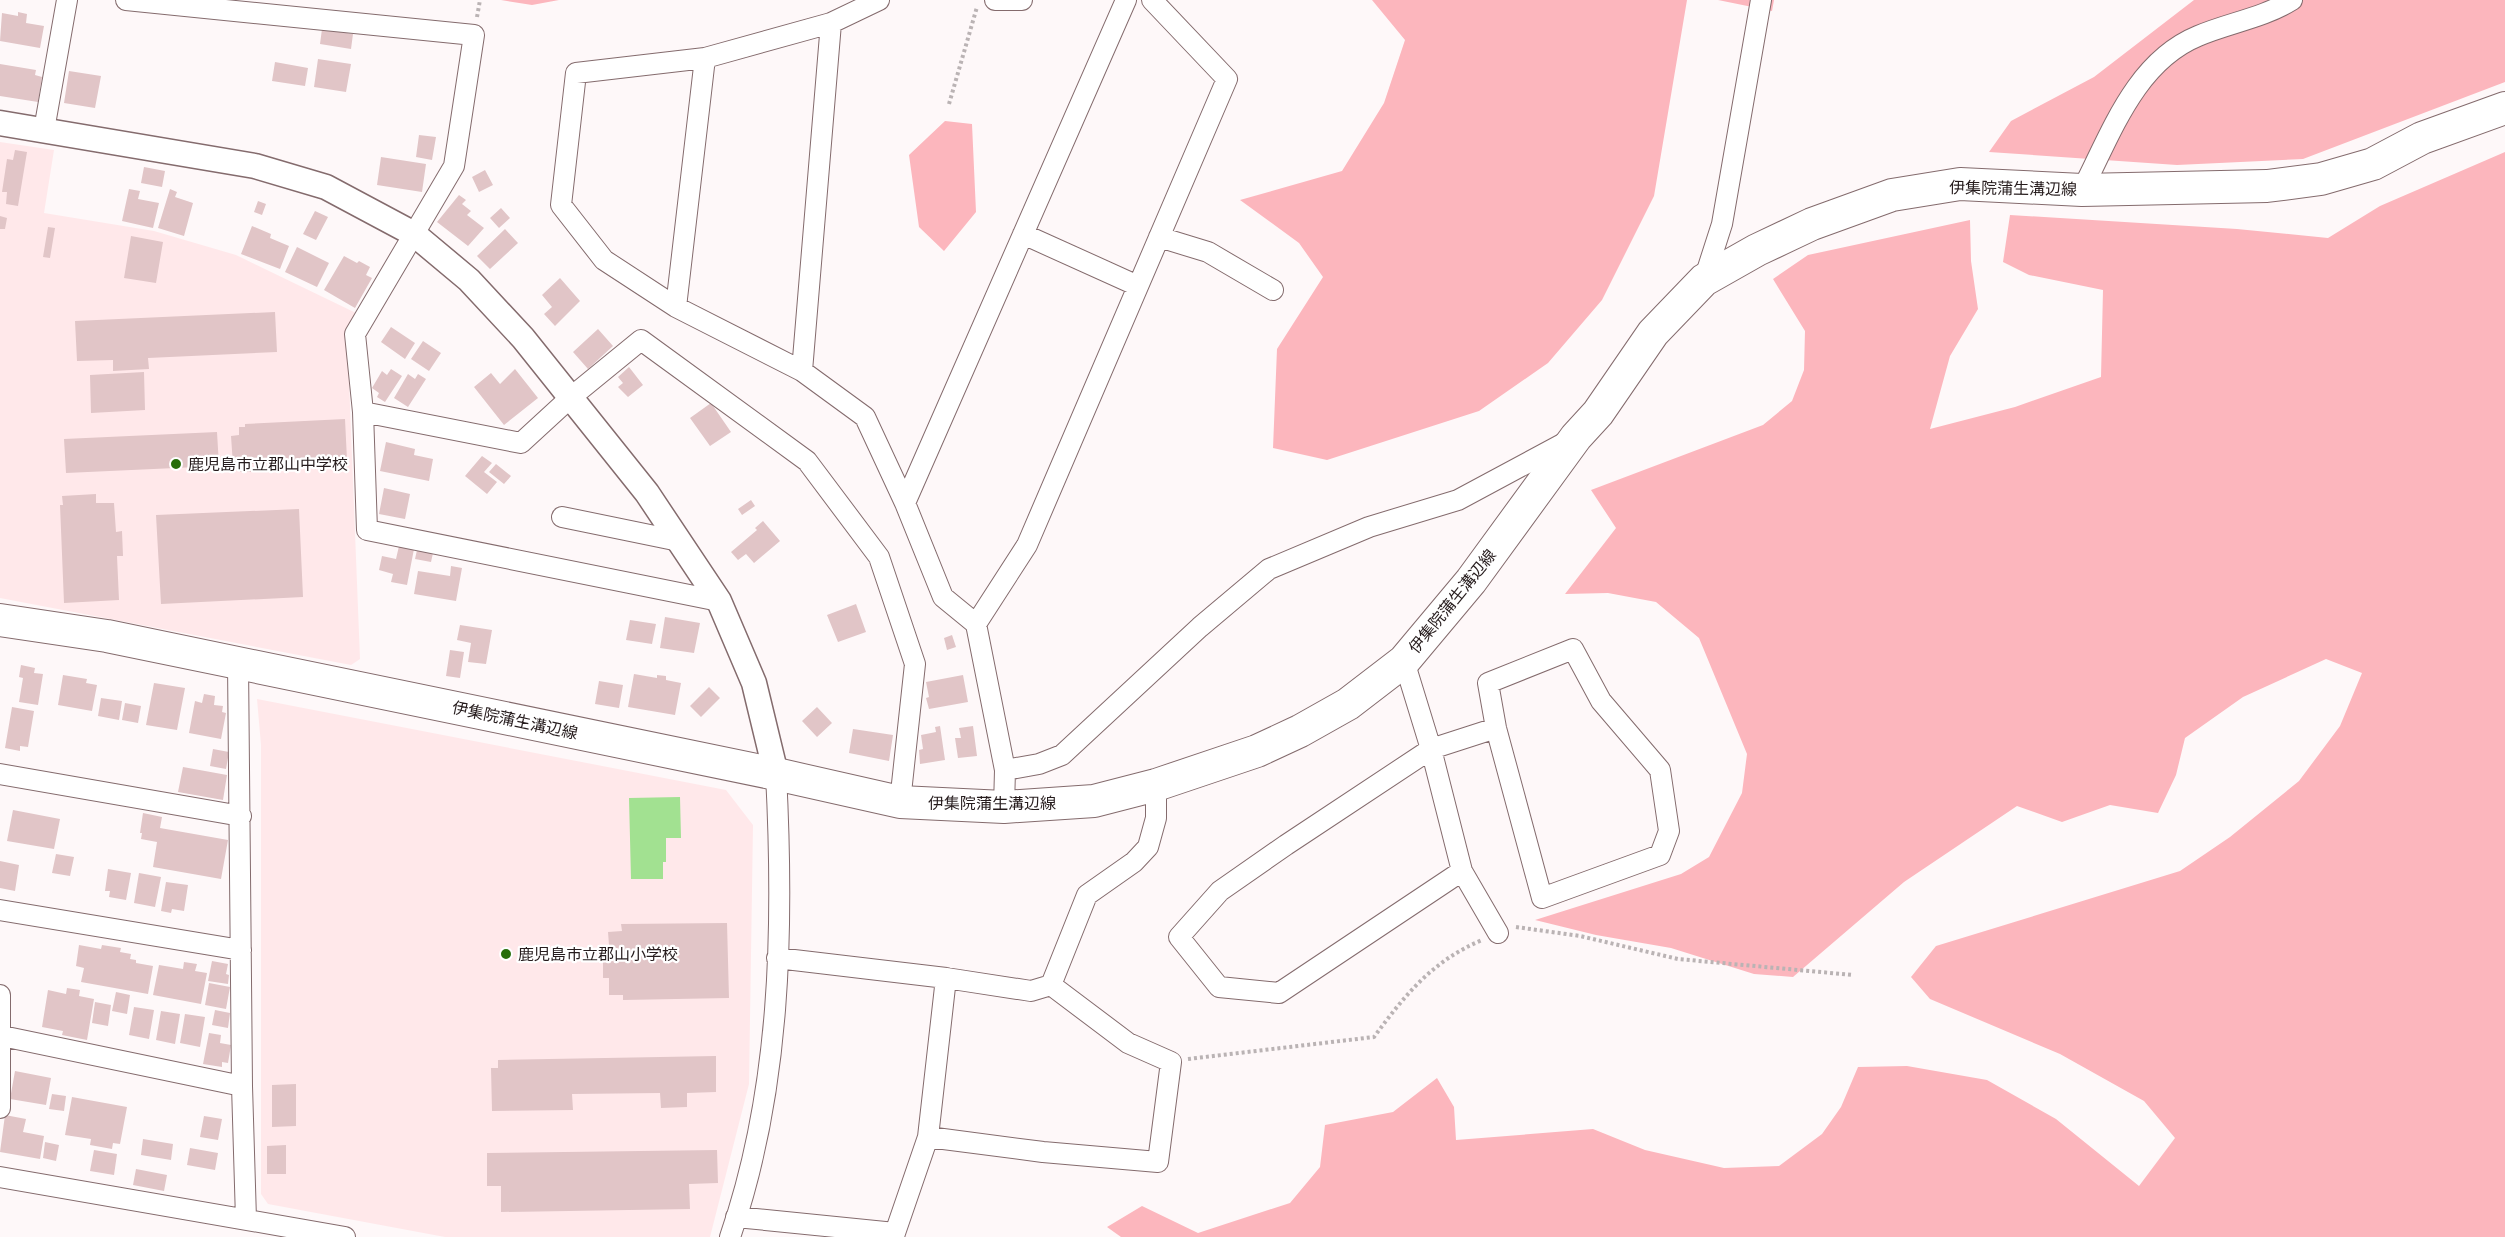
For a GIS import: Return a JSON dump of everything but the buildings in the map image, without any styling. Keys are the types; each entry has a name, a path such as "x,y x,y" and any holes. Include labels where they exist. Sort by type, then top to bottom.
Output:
{"main road":[{"name":"伊集院蒲生溝辺線","path":"0,620 107,636 776,774 900,802 1004,807 1094,801 1156,785 1257,751 1300,731 1348,704 1404,661 1470,581 1576,437 1598,413 1653,333 1704,280 1757,250 1812,224 1892,195 1960,184 2082,190 2267,186 2321,179 2373,164 2422,138 2505,108"}],"street":[{"path":"44,130 67,0"},
{"path":"126,0 474,35 454,166 355,334 363,412 367,530 719,601"},
{"path":"879,0 831,23 705,58 576,73 561,205 604,260 676,307 802,371 865,417 905,503 943,597 976,624 1005,770 1004,807"},
{"path":"995,0 1022,0"},
{"path":"905,503 1126,0"},
{"path":"976,624 1027,545 1227,79 1152,0"},
{"path":"1704,280 1722,224 1761,0"},
{"path":"2082,190 2131,94 2160,58 2196,36 2246,20 2292,0"},
{"path":"802,371 831,23"},
{"path":"676,307 705,58"},
{"path":"0,123 266,169 326,187 414,234 469,280 523,338 647,493 719,601 754,682 776,774 779,842 777,958 765,1099 756,1147 729,1237"},
{"path":"1023,234 1138,286"},
{"path":"1159,237 1208,252 1273,290"},
{"path":"363,412 521,443 570,398 641,340 807,460 879,557 915,664 900,802"},
{"path":"1005,770 1039,764 1062,755 1200,627 1269,569 1369,527 1458,500 1576,437"},
{"path":"562,517 679,541"},
{"path":"1573,649 1601,701 1660,770 1669,831 1660,855 1542,898 1496,728 1488,683 1573,649"},
{"path":"1404,661 1431,749 1462,871 1498,933"},
{"path":"238,663 242,1086 246,1219"},
{"path":"1462,871 1279,993 1219,987 1179,937 1220,891 1431,749 1496,728"},
{"path":"0,774 241,816"},
{"path":"1051,985 1088,895 1134,862 1148,847 1156,818 1156,785"},
{"path":"0,910 241,950"},
{"path":"777,958 946,978 1031,991 1051,985"},
{"path":"736,1217 895,1235 928,1137 946,978"},
{"path":"928,1137 1043,1152 1158,1162 1171,1062 1128,1042 1051,985"},
{"path":"0,995 2,1036 0,1108"},
{"path":"2,1036 242,1086"},
{"path":"0,1177 345,1237"}],"path":[{"path":"949,104 978,0"},
{"path":"1171,1062 1374,1037 1407,992 1456,951 1511,927 1580,936 1678,959 1853,975"}],"shaded area":[{"path":"501,0 559,0 532,5"},
{"path":"1372,0 1687,0 1654,196 1602,300 1548,363 1479,411 1327,460 1273,448 1277,349 1323,277 1299,243 1240,200 1342,171 1384,103 1405,40"},
{"path":"1718,0 1774,0 1772,11"},
{"path":"2194,0 2505,0 2505,82 2303,159 2177,165 1989,152 2011,121 2094,77"},
{"path":"945,121 972,124 976,212 944,251 919,227 909,155"},
{"name":"鹿児島市立郡山中学校","path":"0,142 54,150 44,213 154,231 236,255 356,313 347,330 360,659 351,665 0,598"},
{"path":"2505,152 2505,1237 1121,1237 1107,1227 1142,1206 1198,1233 1290,1203 1320,1167 1325,1125 1393,1112 1437,1078 1454,1107 1456,1140 1593,1129 1645,1150 1724,1168 1779,1166 1822,1134 1841,1107 1858,1067 1907,1066 1987,1080 2056,1119 2139,1186 2175,1138 2144,1101 2060,1054 1930,999 1911,977 1936,946 2180,871 2230,837 2299,781 2340,726 2362,673 2326,659 2243,697 2185,738 2176,775 2158,813 2110,805 2062,822 2017,806 1904,882 1793,977 1754,974 1671,948 1596,935 1535,920 1681,874 1709,857 1742,793 1747,754 1699,638 1656,602 1608,593 1565,594 1616,528 1591,490 1763,425 1792,401 1804,370 1805,331 1773,279 1808,255 1970,220 1971,261 1978,309 1950,356 1930,429 2015,407 2101,377 2103,290 2029,275 2003,262 2010,215 2237,229 2328,238 2380,206"},
{"name":"鹿児島市立郡山小学校","path":"257,699 726,790 753,825 749,1084 710,1237 445,1237 268,1204 261,1194 261,745"},
{"path":"680,797 681,838 666,838 663,879 631,879 629,798"}],"place":[{"name":"鹿児島市立郡山中学校","path":"176,464"},
{"name":"鹿児島市立郡山小学校","path":"506,954"}]}
